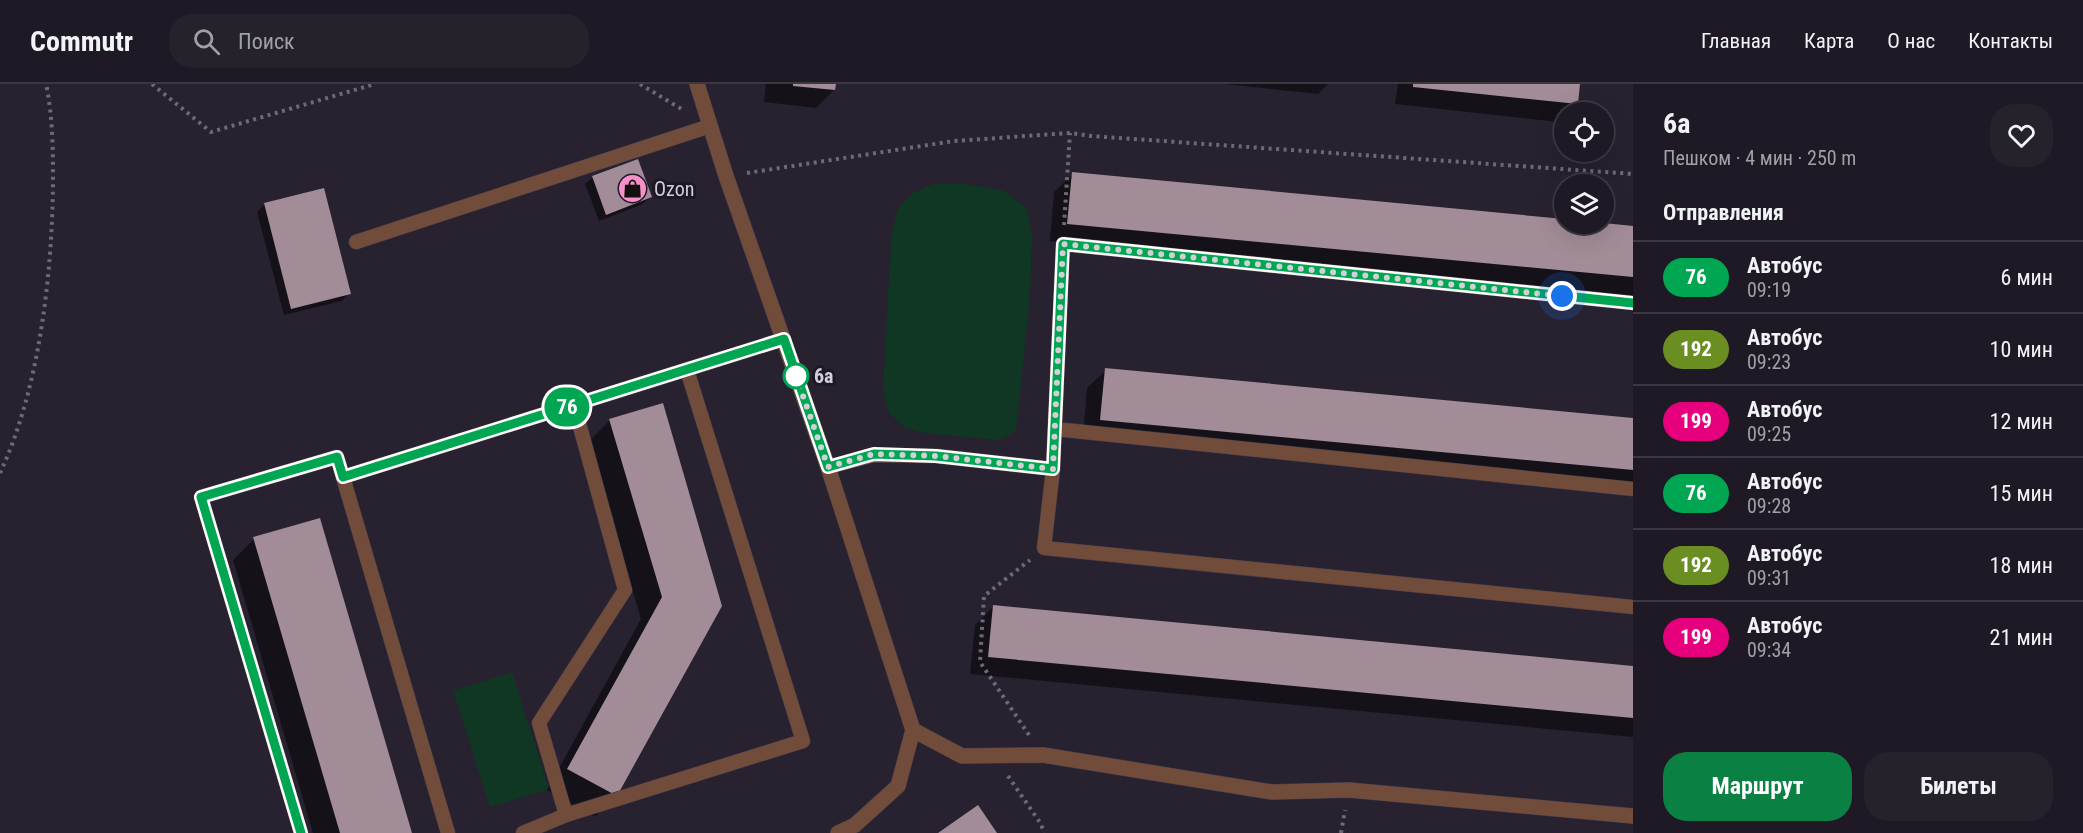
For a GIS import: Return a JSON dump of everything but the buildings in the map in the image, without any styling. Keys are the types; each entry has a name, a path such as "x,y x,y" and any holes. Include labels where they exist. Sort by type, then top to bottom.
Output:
{"street":[{"path":"697,84 726,176 828,467 913,730 898,786 855,825 838,833"},
{"path":"913,730 963,756 1043,755 1272,792 1349,790 1633,816"}],"lane":[{"path":"356,242 710,126"},
{"path":"1633,303 1063,244 1053,469 1044,548 1633,607"},
{"path":"343,477 784,339"},
{"path":"523,833 566,815 803,741 687,370"},
{"path":"566,815 539,723 625,590 574,405"},
{"path":"1055,429 1633,489"},
{"path":"828,467 874,454 936,456 1053,469"},
{"path":"301,833 201,497 337,457 448,833"}],"path":[{"path":"0,473 25,402 34,368 44,309 53,204 50,100 46,84"},
{"path":"152,84 211,132 375,84"},
{"path":"640,84 710,126"},
{"path":"1063,244 1070,133"},
{"path":"726,176 954,141 1070,133 1633,174"},
{"path":"1043,755 980,662 984,596 1044,548"},
{"path":"1004,771 1041,824 1044,833"}],"green space":[{"path":"933,184 967,184 1005,191 1027,209 1032,236 1030,297 1016,431 999,440 923,433 904,427 889,413 883,391 891,239 897,210 911,194"},
{"path":"512,672 549,789 490,807 453,691"}],"bus line":[{"name":"76","path":"301,833 201,497 337,457 343,477 784,339 828,467 874,454 936,456 1053,469 1063,244 1633,303"}],"place":[{"name":"Ozon","path":"633,189"},
{"name":"6а","path":"796,376"}],"route":[{"path":"796,376 828,467 874,454 936,456 1053,469 1063,244 1562,296"}]}
